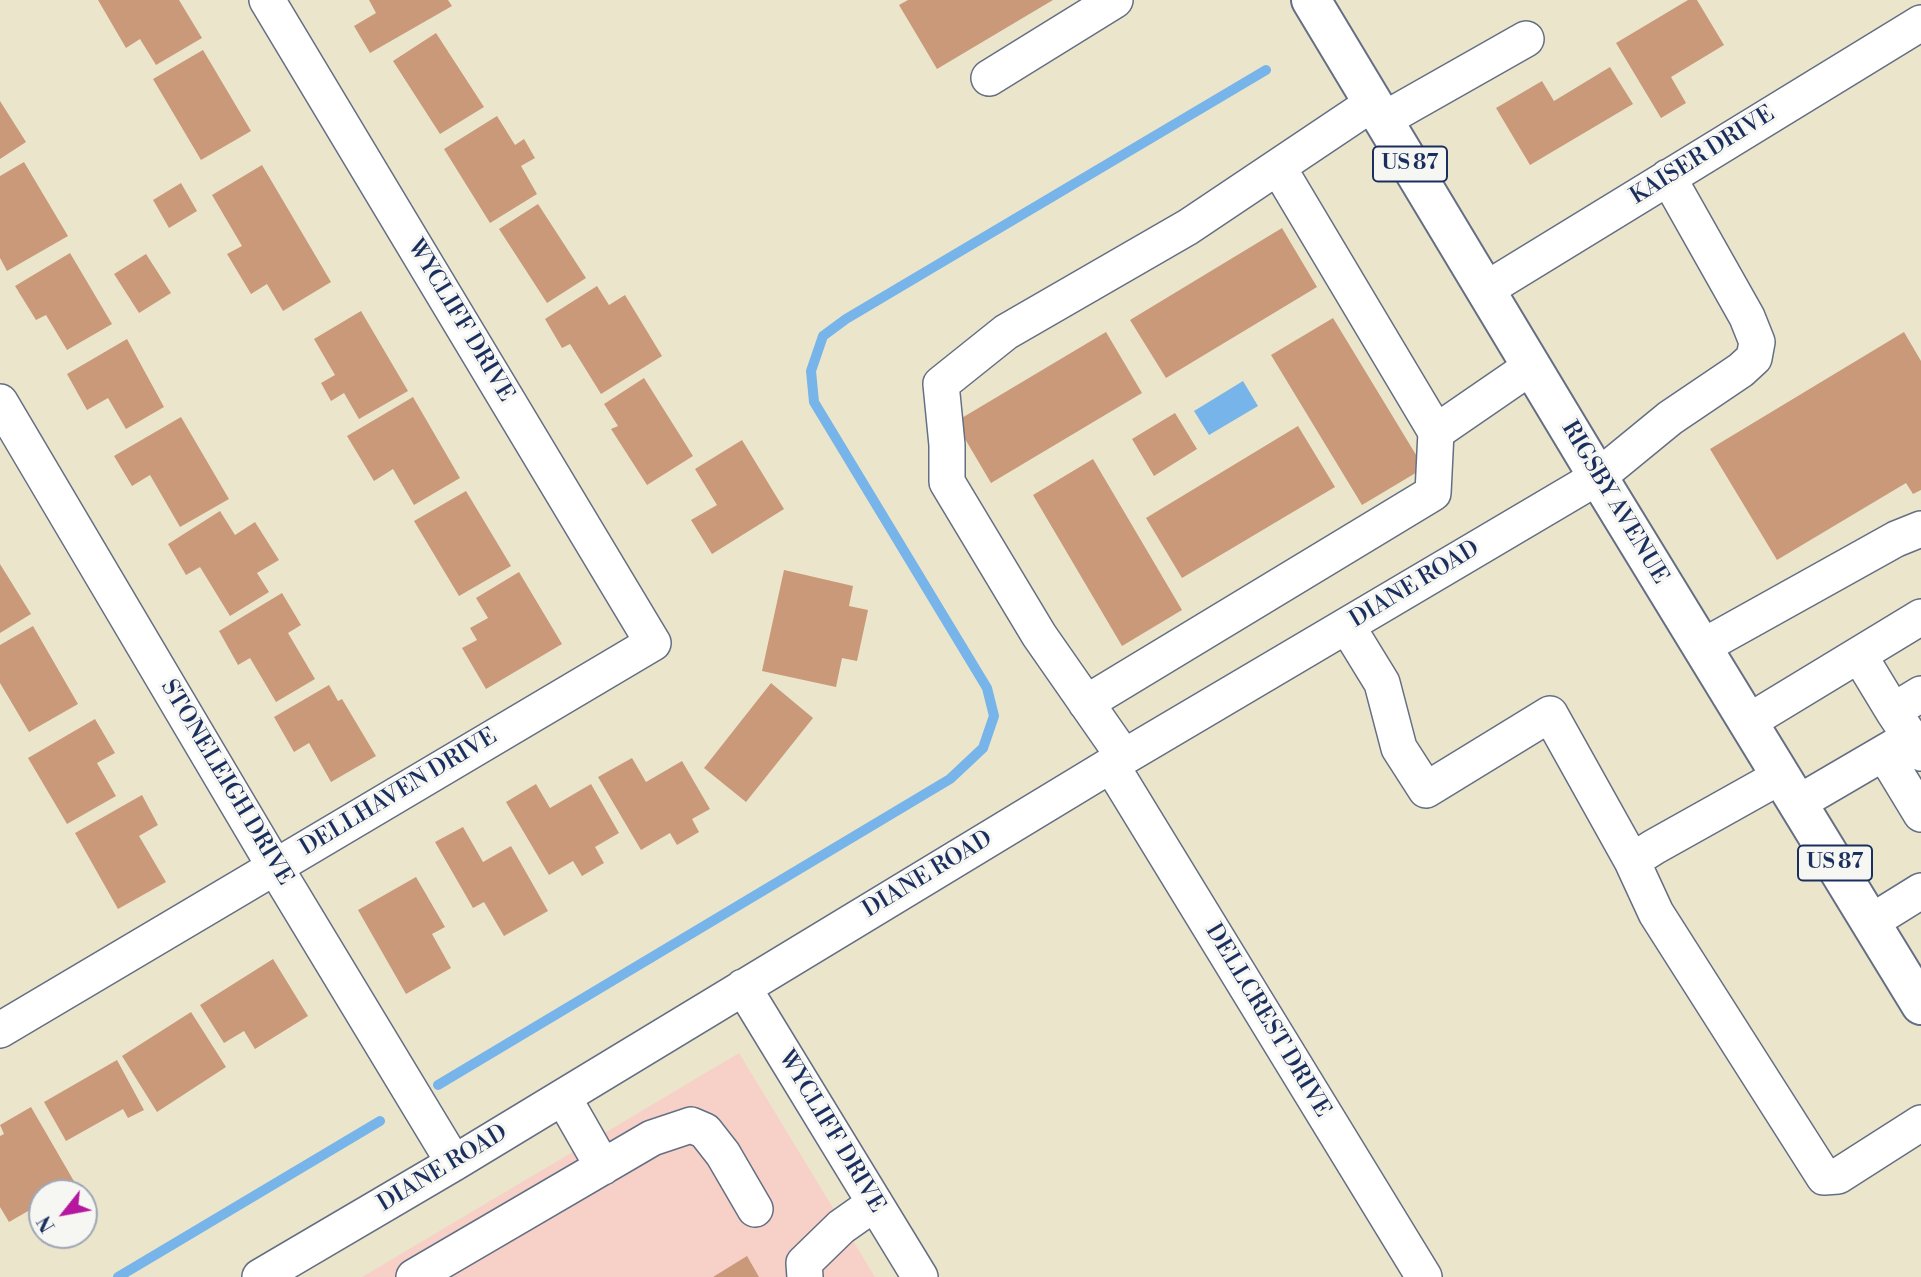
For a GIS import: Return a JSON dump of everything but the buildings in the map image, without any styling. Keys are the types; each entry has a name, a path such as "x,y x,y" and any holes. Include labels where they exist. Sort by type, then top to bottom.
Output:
{"main road":[{"name":"RIGSBY AVENUE","path":"1311,0 1598,477 1921,1005"}],"street":[{"name":"WYCLIFF DRIVE","path":"267,0 653,643"},
{"path":"989,78 1115,0"},
{"name":"KAISER DRIVE","path":"1485,290 1921,23"},
{"path":"1086,703 1433,493 1436,432 1278,167 1378,111 1526,39"},
{"name":"DELLCREST DRIVE","path":"1278,167 1188,227 1006,332 941,384 947,445 947,482 1039,635 1086,703 1117,761 1424,1277"},
{"name":"DIANE ROAD","path":"260,1277 312,1264 454,1163 743,986 1598,477 1670,418 1741,370 1754,358 1757,342 1746,317 1668,177"},
{"path":"1436,432 1532,366"},
{"name":"STONELEIGH DRIVE","path":"0,402 454,1163"},
{"path":"1702,647 1896,539 1921,529"},
{"path":"1748,722 1921,617"},
{"path":"1347,626 1382,683 1399,748 1426,790 1550,714 1632,861 1656,913 1824,1177 1838,1176 1921,1124"},
{"name":"DELLHAVEN DRIVE","path":"0,1030 653,643"},
{"path":"1858,655 1906,729 1921,814"},
{"path":"1632,861 1654,847 1790,789 1906,729"},
{"path":"1871,922 1921,891"},
{"name":"WYCLIFF DRIVE","path":"743,986 920,1277"},
{"path":"563,1097 603,1167"},
{"path":"414,1277 652,1138 691,1125 705,1131 723,1154 755,1209"},
{"path":"805,1277 804,1263 841,1227 875,1203"}],"shaded area":[{"path":"739,1053 875,1277 362,1277"}],"water":[{"path":"1243,381 1258,406 1209,435 1194,411"}],"waterway":[{"path":"438,1085 950,779 983,748 994,716 987,688 814,402 811,371 823,336 846,319 1266,70"},
{"path":"118,1277 380,1121"}]}
